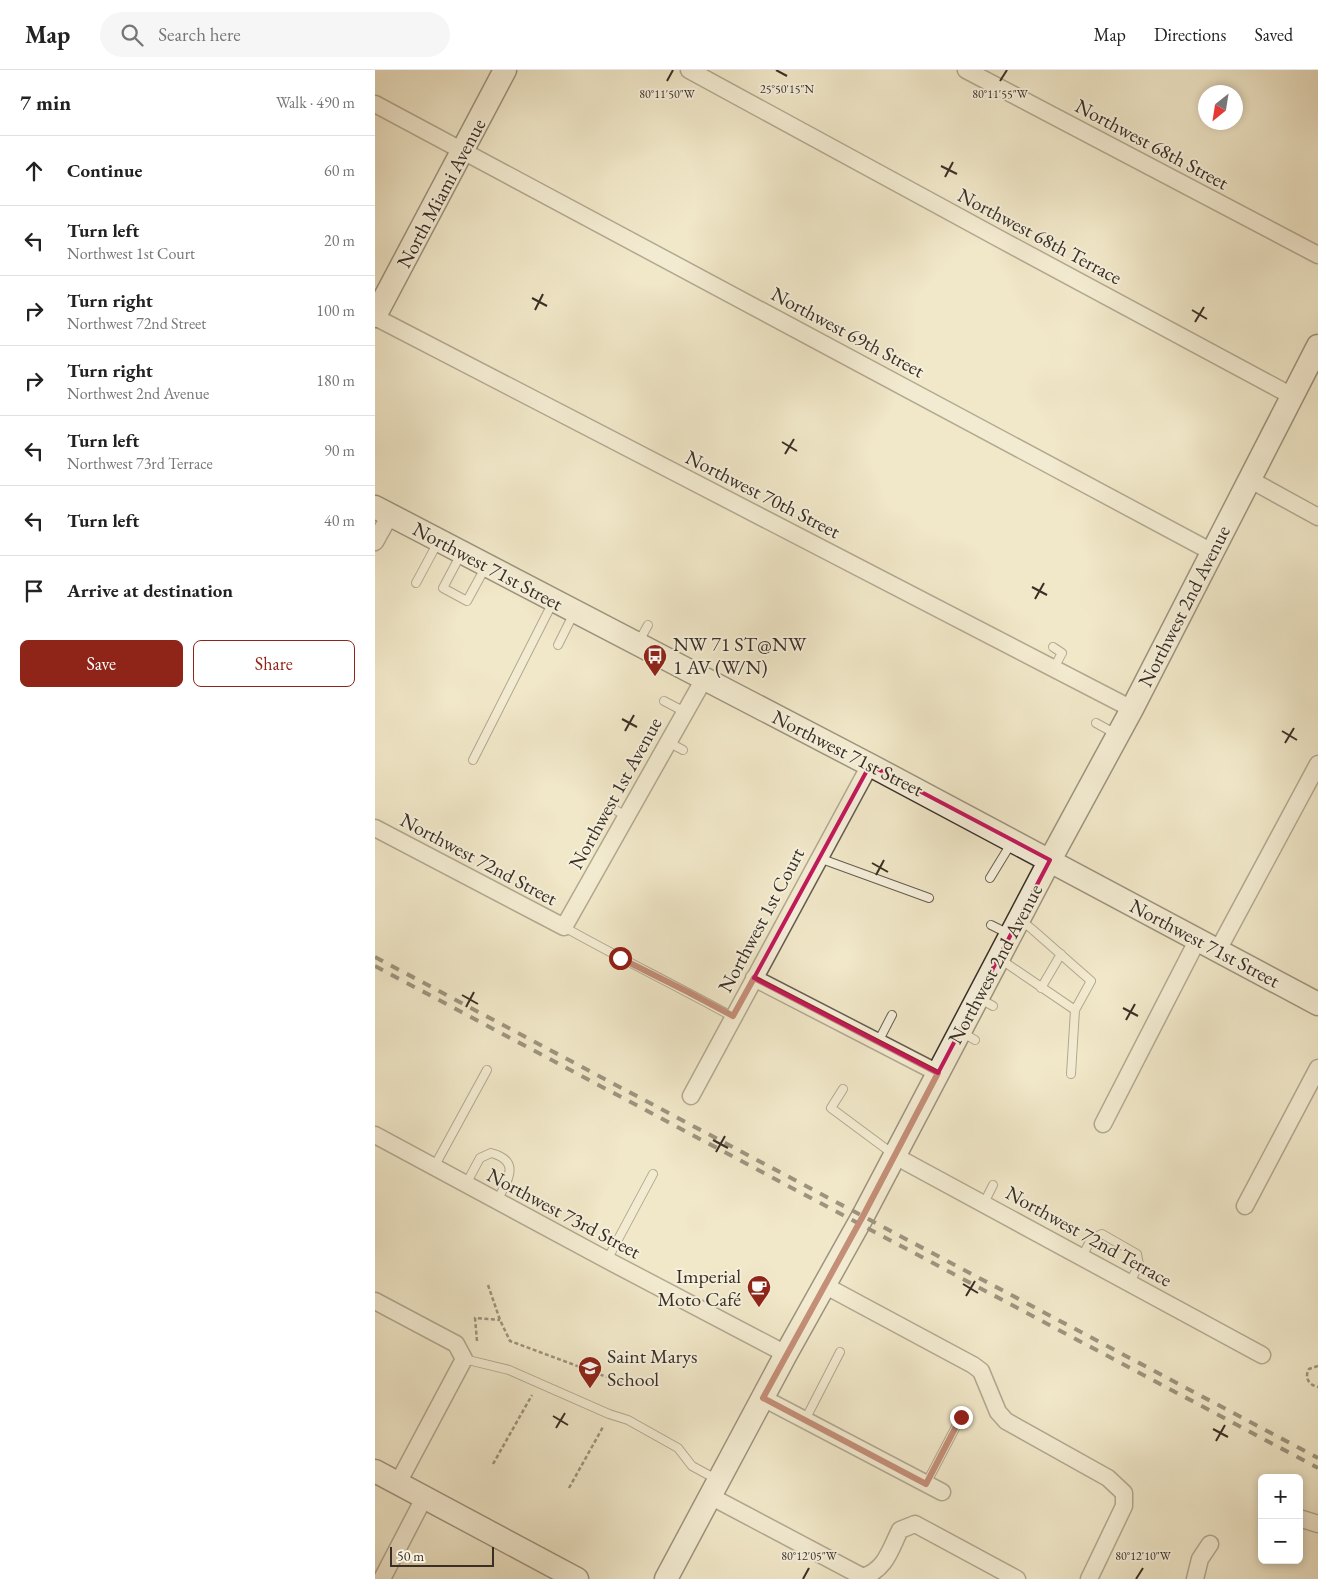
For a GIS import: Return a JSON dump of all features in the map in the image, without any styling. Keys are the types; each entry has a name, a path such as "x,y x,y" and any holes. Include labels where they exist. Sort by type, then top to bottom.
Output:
{"street":[{"name":"North Miami Avenue","path":"375,316 505,70"},
{"name":"Northwest 68th Terrace","path":"689,70 1292,396"},
{"name":"Northwest 68th Street","path":"966,70 1318,255"},
{"name":"Northwest 69th Street","path":"375,104 1212,552"},
{"name":"Northwest 70th Street","path":"375,316 1132,709"},
{"name":"Northwest 2nd Avenue","path":"666,1579 938,1073 967,1036 985,1002 998,958 1132,709 1318,346"},
{"path":"1249,480 1318,517"},
{"path":"375,542 383,511"},
{"name":"Northwest 71st Street","path":"383,511 1013,840 1318,1004"},
{"name":"Northwest 1st Avenue","path":"563,927 619,812 668,742 703,679"},
{"path":"1218,950 1318,764"},
{"name":"Northwest 1st Court","path":"691,1096 870,765"},
{"name":"Northwest 72nd Street","path":"375,828 563,927"},
{"path":"1103,1124 1198,939"},
{"path":"754,978 938,1073"},
{"path":"1245,1206 1318,1068"},
{"name":"Northwest 73rd Street","path":"375,1135 786,1354"},
{"name":"Northwest 72nd Terrace","path":"895,1156 1262,1355"},
{"path":"825,1285 973,1365 981,1371 998,1412 1006,1421 1108,1478 1124,1493 1124,1506 1089,1579"},
{"path":"375,1301 456,1344 464,1360 398,1483"},
{"path":"763,1398 942,1492"},
{"path":"375,1471 577,1579"},
{"path":"714,1488 863,1577 872,1574 885,1563 900,1530 915,1524 1017,1579"},
{"path":"382,1579 424,1498"},
{"path":"1302,1519 1318,1524"},
{"path":"1195,1579 1199,1559 1210,1544"}],"lane":[{"path":"415,583 439,541"},
{"path":"462,552 443,588 467,601 487,566"},
{"path":"473,760 554,601"},
{"path":"558,645 575,612"},
{"path":"637,644 648,625"},
{"path":"1053,647 1062,653 1054,668"},
{"path":"664,701 685,712"},
{"path":"1095,722 1118,735"},
{"path":"668,742 683,750"},
{"path":"990,878 1013,840"},
{"path":"819,858 929,898"},
{"path":"991,925 1015,927 1061,954 1091,981 1075,1010 1071,1074"},
{"path":"563,927 733,1016"},
{"path":"1041,988 1061,954"},
{"path":"998,958 1075,1010"},
{"path":"878,1042 892,1015"},
{"path":"434,1167 487,1070"},
{"path":"843,1089 831,1108 895,1156"},
{"path":"466,1184 480,1158 491,1153 499,1155 508,1162 510,1177 497,1201"},
{"path":"607,1260 653,1174"},
{"path":"984,1203 993,1186"},
{"path":"1082,1257 1091,1239 1102,1234 1137,1254 1139,1265 1129,1282"},
{"path":"805,1420 840,1352"},
{"path":"464,1360 509,1370 609,1414 628,1420 678,1448 692,1466 714,1488"},
{"path":"926,1484 961,1417"}],"path":[{"path":"488,1285 499,1320 510,1341 623,1383 625,1386"},
{"path":"477,1341 475,1318 499,1320"},
{"path":"1318,1366 1309,1369 1307,1376 1311,1385 1318,1386"},
{"path":"493,1464 532,1395"},
{"path":"569,1488 603,1427"}],"highlighted area":[{"path":"870,765 1050,860 938,1073 754,978"}],"railway":[{"path":"375,957 1318,1458"},
{"path":"375,966 1318,1468"}],"place":[{"name":"NW 71 ST@NW 1 AV (W/N)","path":"655,677"},
{"name":"Imperial Moto Café","path":"759,1308"},
{"name":"Saint Marys School","path":"590,1389"}],"route":[{"path":"620,958 733,1016 754,978 938,1073 863,1216 763,1398 926,1484 961,1417"}]}
